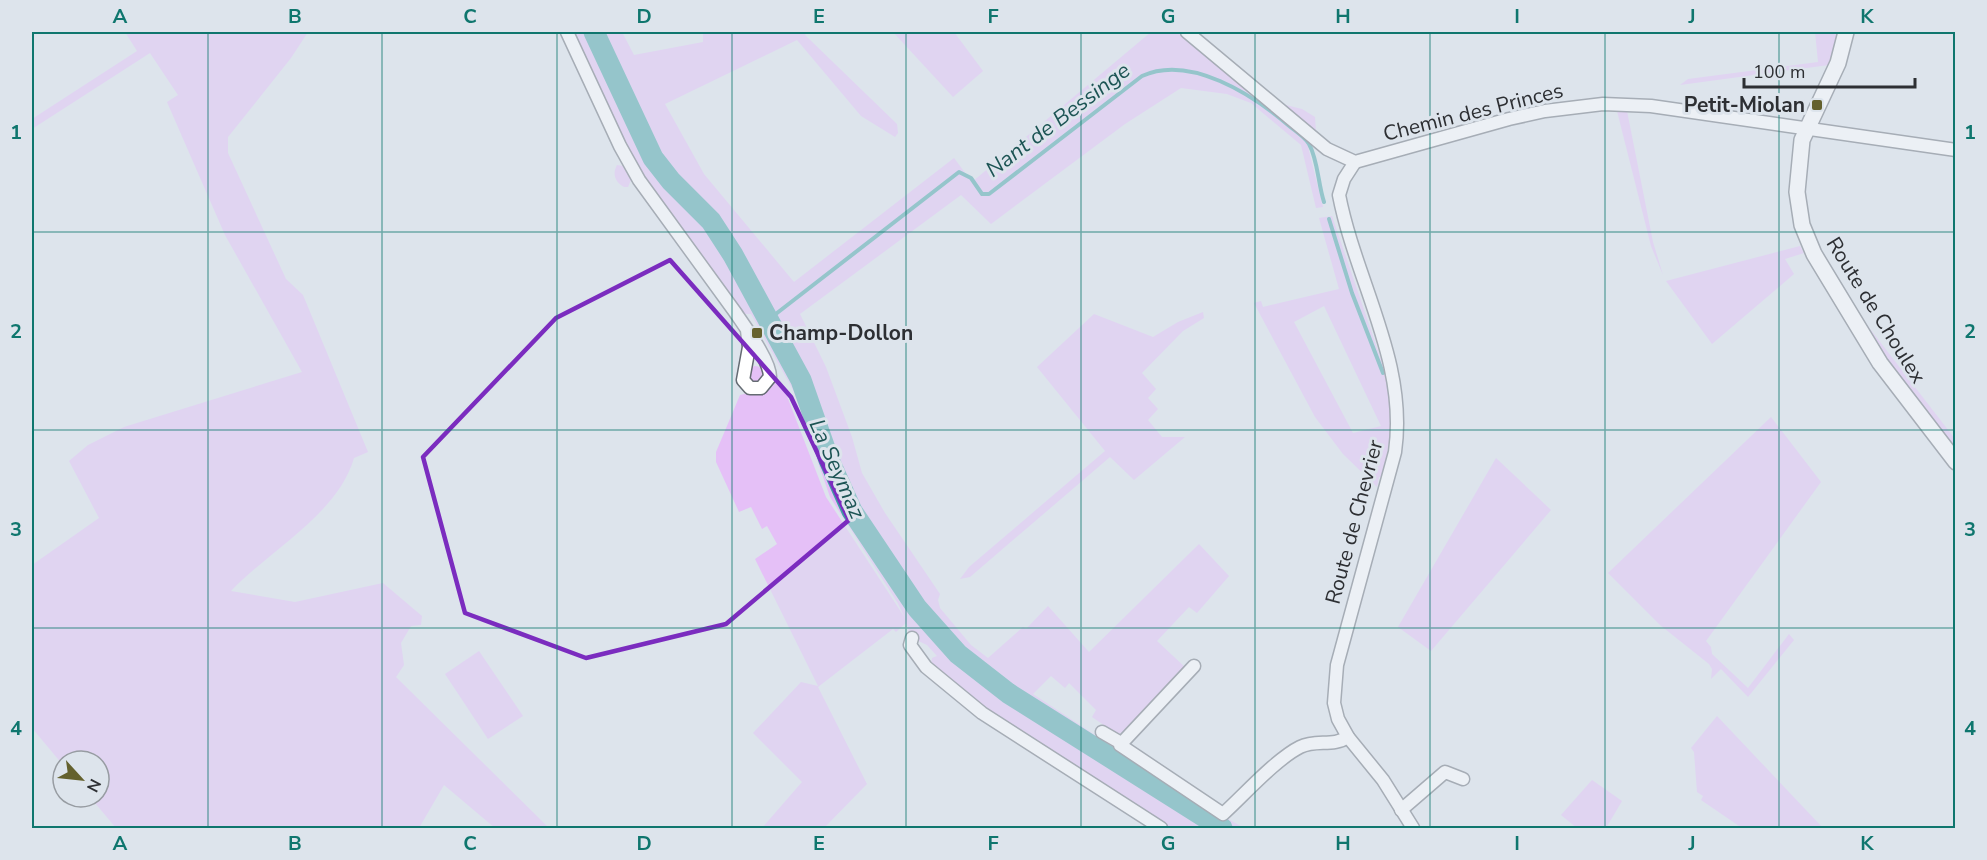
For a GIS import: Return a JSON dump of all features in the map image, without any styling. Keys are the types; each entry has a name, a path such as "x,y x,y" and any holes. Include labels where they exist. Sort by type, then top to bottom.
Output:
{"street":[{"path":"567,32 620,146 639,180 747,330 768,366 770,377 761,388 750,388 743,380 742,374 749,347 747,330"},
{"path":"1187,32 1327,149 1355,162"},
{"name":"Route de Choulex","path":"1846,32 1838,63 1806,128 1800,151 1797,192 1802,225 1809,244 1888,375 1956,462"},
{"name":"Chemin des Princes","path":"1355,162 1509,119 1595,105 1652,106 1956,150"},
{"name":"Route de Chevrier","path":"1355,162 1344,179 1339,195 1389,359 1398,411 1395,452 1334,684 1338,720 1348,737 1383,780 1413,828"},
{"path":"912,638 910,645 926,667 982,713 1161,828"},
{"path":"1121,743 1194,666"},
{"path":"1102,732 1121,743"},
{"path":"1121,743 1122,749 1223,814 1297,748 1315,743 1339,743 1348,737"},
{"path":"1401,810 1445,772 1463,779"}],"highlighted area":[{"path":"670,260 791,397 849,520 726,624 586,658 465,613 423,457 556,318"}],"shaded area":[{"path":"125,32 308,32 291,58 228,137 228,153 286,279 303,295 368,452 354,458 346,478 334,497 318,514 231,591 295,602 383,583 422,616 421,625 411,626 401,643 404,665 396,677 549,828 495,828 444,785 419,828 116,828 100,809 111,809 111,749 51,751 32,728 32,565 99,518 69,461 88,445 124,427 302,372 225,235 167,102 178,95 150,53 32,129 32,119 137,51"},
{"path":"572,32 622,32 634,55 703,42 703,32 807,32 805,35 897,124 898,133 895,137 861,116 797,40 665,104 704,174 794,282 954,158 972,182 1151,32 1177,32 1307,143 1323,207 1316,208 1301,145 1251,103 1227,94 1181,88 1125,124 991,224 961,195 800,314 826,367 852,437 862,473 885,513 940,594 938,600 940,608 971,645 988,658 1023,627 1026,629 1048,606 1089,652 1199,544 1229,576 1197,613 1189,607 1157,641 1187,669 1129,730 1117,734 1092,717 1096,710 1069,683 1065,688 1051,676 1033,694 1213,813 1244,828 1161,828 1148,820 1144,810 1125,796 1114,798 1053,759 1051,749 1029,736 1021,739 930,671 932,658 937,656 927,645 912,638 906,623 896,632 893,629 818,687 867,784 824,828 762,828 802,782 753,733 801,682 818,686 755,559 777,544 767,526 762,529 751,507 739,512 716,462 716,452 740,395 765,392 777,378 785,391 826,497 905,618 830,497 793,390 751,314 745,314 655,194 636,164"},
{"path":"893,32 954,32 983,71 953,97"},
{"path":"1815,32 1838,32 1829,65 1680,85 1688,79 1818,62"},
{"path":"1282,104 1302,109 1315,117 1316,132"},
{"path":"1617,111 1627,111 1653,242 1663,275 1651,246"},
{"path":"617,165 623,166 631,180 628,187 624,187 617,180 615,172"},
{"path":"1332,216 1387,377 1390,404 1388,451 1382,477 1379,477 1377,487 1343,454 1315,417 1254,303 1261,301 1263,307 1339,289 1319,218","holes":["1324,306 1381,426 1353,433 1294,322"]},
{"path":"1800,246 1804,253 1785,259 1794,274 1712,344 1666,281"},
{"path":"1203,312 1204,318 1183,331 1142,373 1156,389 1148,398 1158,409 1148,420 1162,437 1185,437 1134,480 1110,457 970,577 960,579 969,567 1105,451 1037,367 1094,314 1153,337 1178,322"},
{"path":"1867,325 1955,439 1955,453 1898,376"},
{"path":"755,366 763,374 755,382 747,374"},
{"path":"1771,417 1821,482 1706,641 1711,647 1712,654 1748,688 1789,634 1794,640 1748,697 1721,669 1711,679 1712,669 1709,664 1660,625 1608,573"},
{"path":"1496,458 1551,510 1431,651 1398,627"},
{"path":"479,651 523,716 488,739 445,674"},
{"path":"1717,716 1823,828 1742,828 1701,800 1703,796 1697,792 1694,752 1691,748"},
{"path":"1592,780 1622,801 1606,828 1577,828 1561,815"}],"waterway":[{"name":"La Seymaz","path":"594,32 653,158 671,181 711,221 733,255 801,380 829,460 852,511 917,608 958,654 1008,693 1222,828"},
{"name":"Nant de Bessinge","path":"768,320 959,172 971,178 982,194 989,194 1142,76 1161,71 1180,70 1220,81 1274,113 1307,141 1312,150 1324,202"},
{"name":"Nant de Bessinge","path":"1329,219 1352,293 1383,373"}],"place":[{"name":"Petit-Miolan","path":"1817,105"},
{"name":"Champ-Dollon","path":"757,333"}]}
